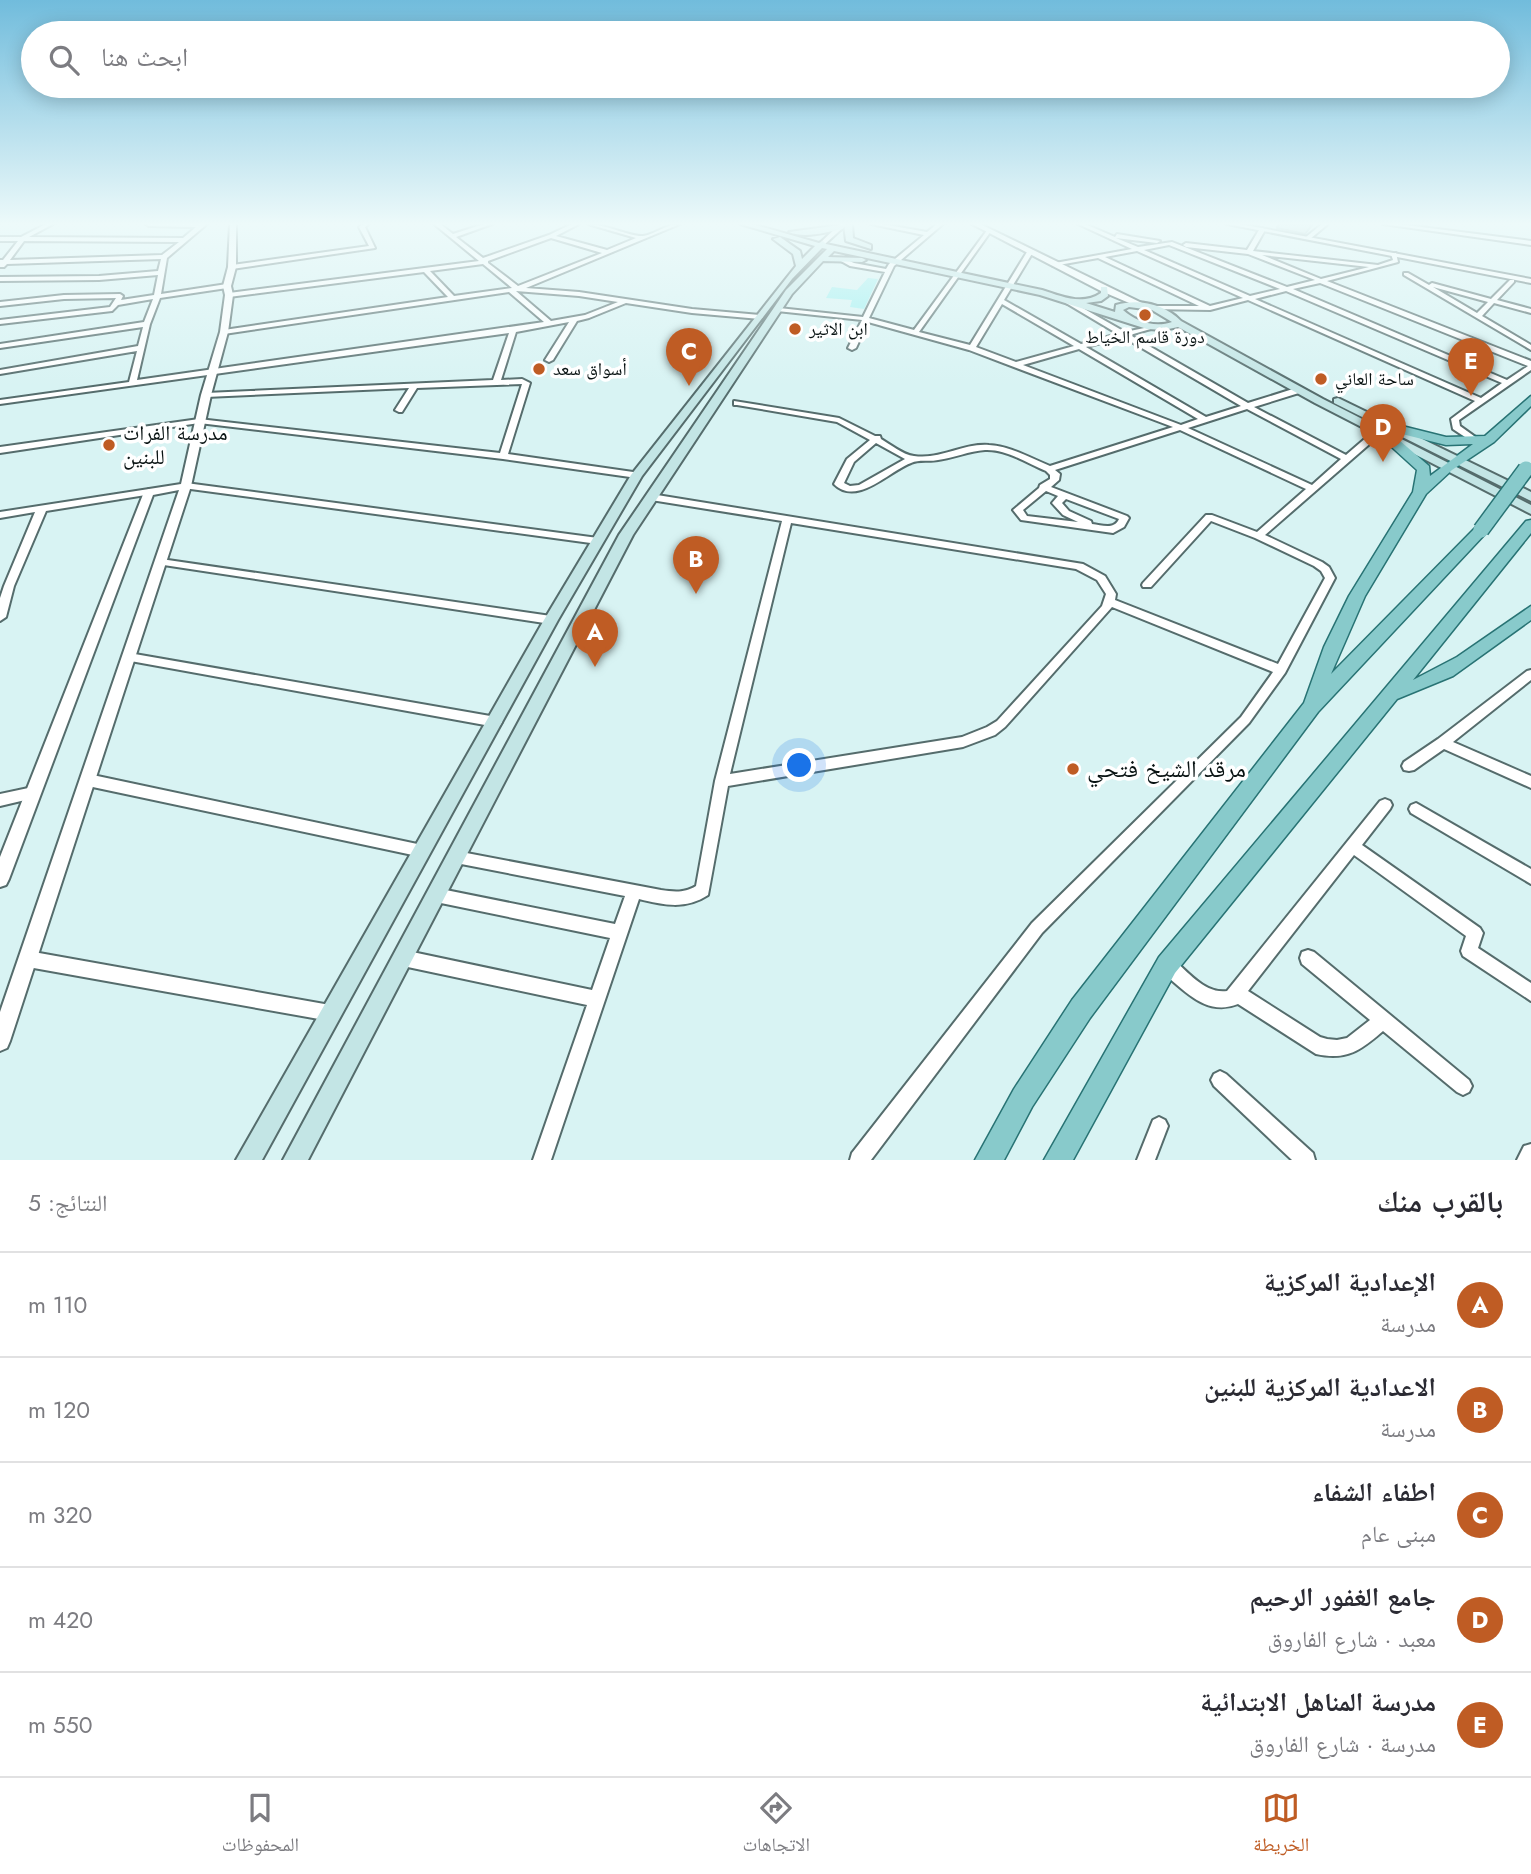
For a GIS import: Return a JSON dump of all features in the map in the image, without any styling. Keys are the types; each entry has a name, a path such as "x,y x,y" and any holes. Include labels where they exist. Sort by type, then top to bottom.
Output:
{"main road":[{"path":"248,1160 551,620 637,475 788,278"},
{"path":"295,1160 613,558 789,292 802,278"},
{"path":"977,278 1076,301 1153,327 1206,341 1388,433 1424,469 1420,492"},
{"path":"1076,301 1101,298 1105,294 1104,289"},
{"path":"1127,318 1120,313 1119,307 1146,306 1182,320 1206,341"},
{"path":"1153,327 1169,327 1182,320"},
{"path":"1251,364 1453,464 1531,497"},
{"path":"1311,708 1332,647 1357,596 1420,492 1531,400"},
{"path":"683,414 705,417"},
{"path":"1388,433 1434,439 1484,440"},
{"path":"1453,464 1531,510"},
{"path":"989,1160 1023,1098 1081,1009 1311,708 1481,530 1529,464"},
{"path":"1058,1160 1167,965 1388,695 1514,548 1531,524"},
{"path":"1388,695 1426,684 1457,668 1531,612"}],"street":[{"path":"0,279 86,278"},
{"path":"88,296 99,278"},
{"path":"132,384 160,278"},
{"path":"0,1041 186,486 199,421 224,332 230,278"},
{"path":"116,303 349,278"},
{"path":"434,278 452,298"},
{"path":"503,278 550,324"},
{"path":"514,289 541,278"},
{"path":"852,348 885,278"},
{"path":"915,333 954,278"},
{"path":"972,348 1013,278"},
{"path":"1082,278 1146,306 1206,309"},
{"path":"1143,278 1206,309"},
{"path":"1202,278 1481,401"},
{"path":"1259,278 1508,383"},
{"path":"1315,278 1531,365"},
{"path":"1182,320 1206,309 1327,278"},
{"path":"1413,278 1531,348"},
{"path":"1478,316 1512,281"},
{"path":"1420,282 1531,311"},
{"path":"224,332 514,289 579,294 623,302 760,317"},
{"path":"0,304 88,296 120,296 112,309 0,322"},
{"path":"1059,297 1247,406 1347,459"},
{"path":"1001,301 1204,419"},
{"path":"0,402 513,330 573,320 623,302"},
{"path":"779,310 858,317 972,348 1181,427 1313,489"},
{"path":"550,360 573,320"},
{"path":"0,346 147,324"},
{"path":"1016,364 1153,327"},
{"path":"496,382 513,330"},
{"path":"0,372 141,348"},
{"path":"1484,440 1461,433 1454,423 1459,415 1531,365"},
{"path":"206,395 496,382 526,383 503,456"},
{"path":"399,410 414,386"},
{"path":"1049,469 1299,390"},
{"path":"737,403 839,420 877,438 911,459"},
{"path":"0,450 199,421 503,456 637,475"},
{"path":"1258,536 1347,459 1388,433"},
{"path":"877,438 850,461 839,484 845,489 862,487 911,459 937,458 988,447 1009,451 1055,474 1054,480 1043,487 1018,510 1024,518 1113,530 1121,525 1124,518 1043,487"},
{"path":"0,515 186,486 598,541"},
{"path":"0,879 149,492"},
{"path":"1064,495 1057,503 1066,514 1104,529"},
{"path":"651,497 1079,566 1091,571 1108,586 1111,594 1110,602 1001,724 978,738 722,781"},
{"path":"0,617 5,587 42,508"},
{"path":"859,1160 1037,928 1230,737 1258,703 1281,670 1331,578 1318,564 1209,517 1147,584"},
{"path":"456,857 676,899 692,899 703,890 722,781 787,519"},
{"path":"161,562 551,620"},
{"path":"1110,602 1281,670"},
{"path":"129,657 496,722"},
{"path":"1409,766 1443,743 1531,674"},
{"path":"1443,743 1531,782"},
{"path":"88,780 422,851"},
{"path":"0,800 33,793"},
{"path":"1167,965 1207,997 1227,1000 1236,993 1385,805"},
{"path":"1416,809 1531,877"},
{"path":"1352,846 1475,933 1469,951 1531,993"},
{"path":"542,1160 634,891"},
{"path":"436,895 620,933"},
{"path":"403,958 597,999"},
{"path":"1308,958 1463,1086"},
{"path":"27,959 330,1013"},
{"path":"1236,993 1316,1045 1328,1049 1348,1048 1383,1020"},
{"path":"1220,1080 1307,1160"},
{"path":"1146,1160 1159,1126"},
{"path":"1526,1160 1531,1153"}],"shaded area":[{"path":"868,278 878,279 864,309 850,307 852,300 826,298 832,287 857,290"}],"place":[{"name":"دورة قاسم الخياط","path":"1145,315"},
{"name":"ابن الاثير","path":"795,329"},
{"name":"أسواق سعد","path":"539,369"},
{"name":"ساحة العاني","path":"1321,379"},
{"name":"اطفاء الشفاء","path":"689,386"},
{"name":"مدرسة المناهل الابتدائية","path":"1471,396"},
{"name":"مدرسة الفرات للبنين","path":"109,445"},
{"name":"جامع الغفور الرحيم","path":"1383,462"},
{"name":"الاعدادية المركزية للبنين","path":"696,594"},
{"name":"الإعدادية المركزية","path":"595,667"},
{"name":"مرقد الشيخ فتحي","path":"1073,769"}]}
